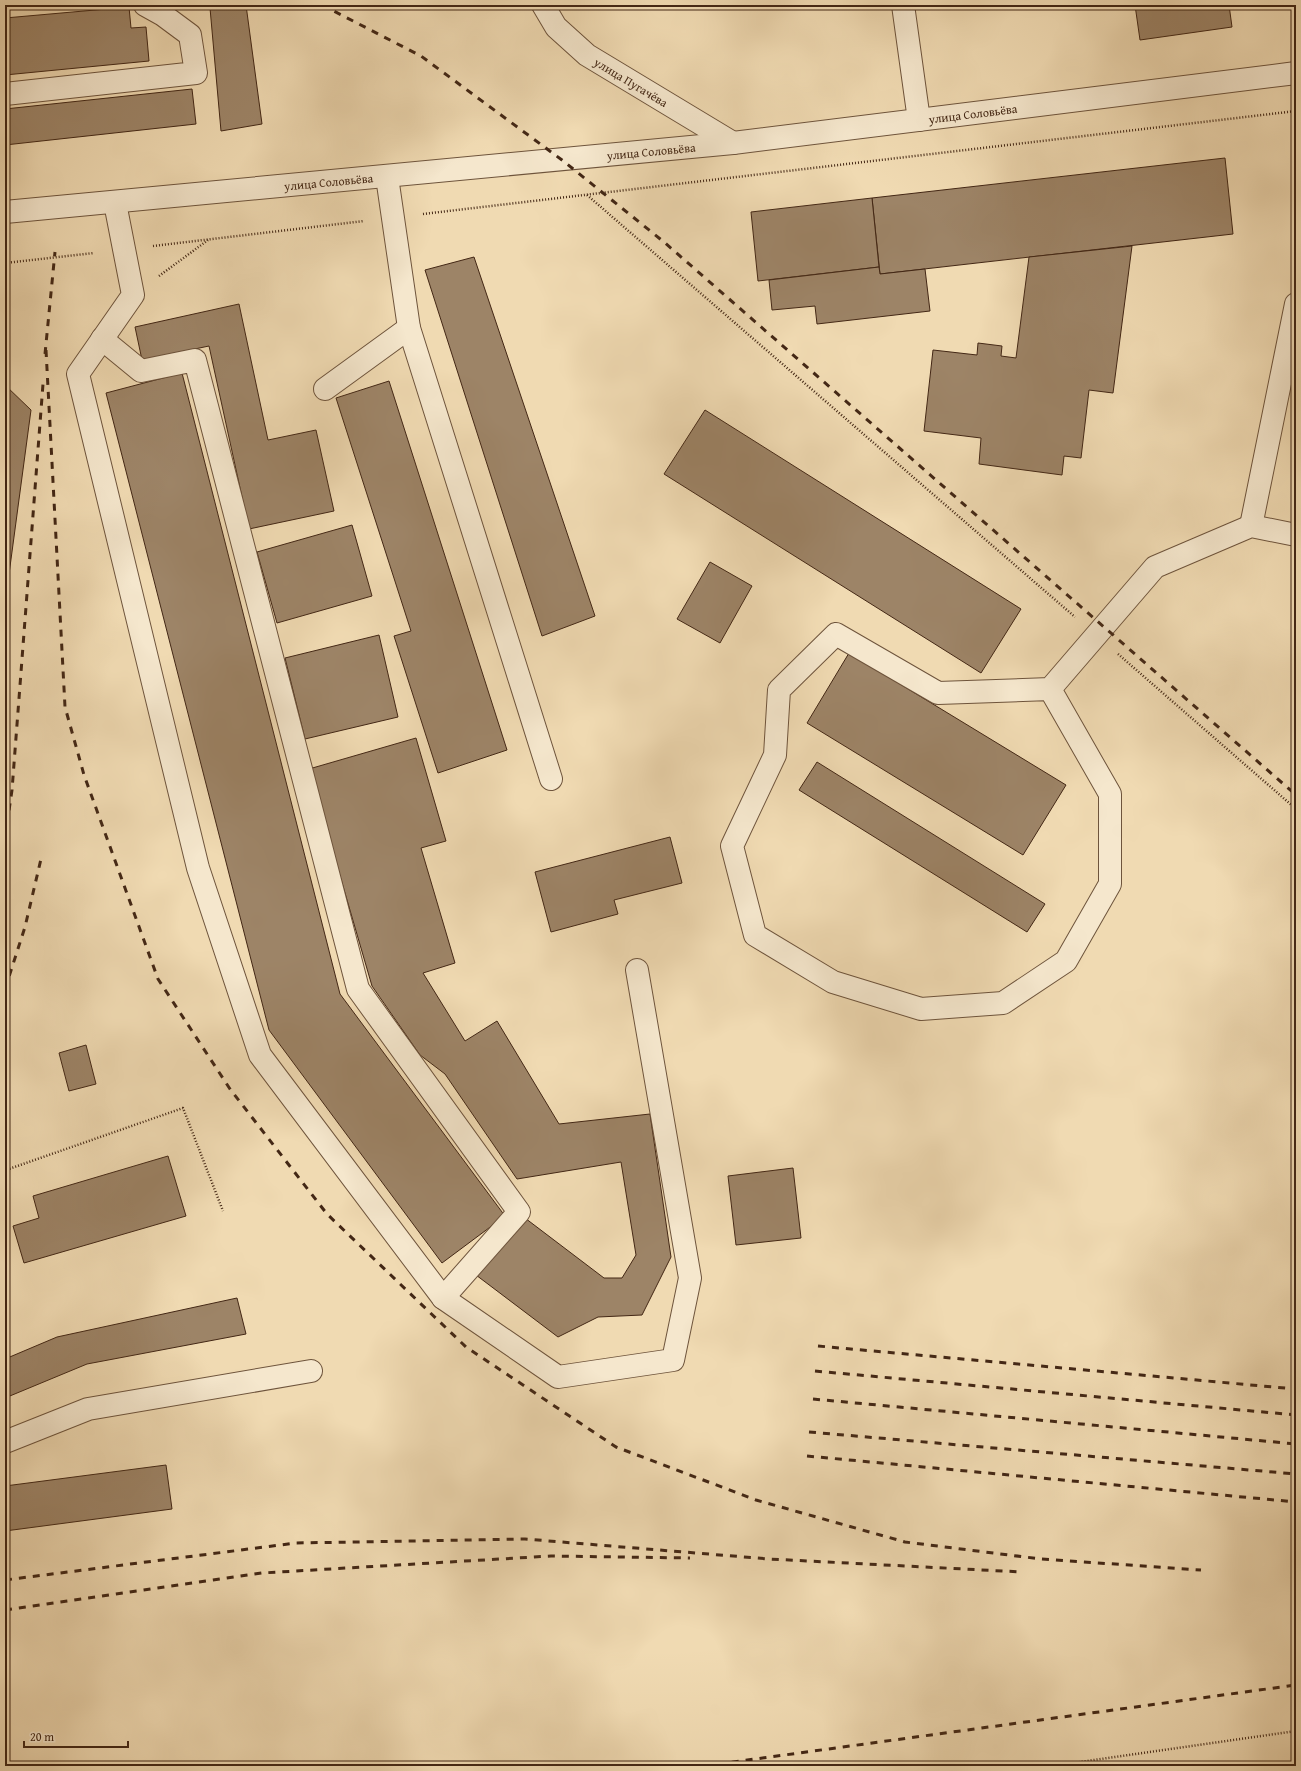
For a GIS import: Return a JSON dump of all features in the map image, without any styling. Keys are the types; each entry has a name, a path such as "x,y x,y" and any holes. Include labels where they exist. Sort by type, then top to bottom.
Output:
{"street":[{"path":"5,94 196,73 190,35 163,15 145,5"},
{"name":"улица Пугачёва","path":"543,5 556,27 587,55 733,143"},
{"path":"903,5 919,120"},
{"name":"улица Соловьёва","path":"5,212 115,203 733,143 1296,72"},
{"path":"387,176 408,328 551,779"},
{"path":"115,203 133,295 78,374 198,868 260,1055 443,1298 558,1377 674,1360 690,1278 637,970"},
{"path":"1251,526 1295,311"},
{"path":"325,389 408,328"},
{"path":"102,339 141,371 195,360 358,989 519,1212 443,1298"},
{"path":"1050,689 1110,794 1110,884 1066,960 1003,1003 921,1009 833,982 755,935 732,846 775,755 779,690 836,634 938,692 1050,689 1155,567 1251,526 1296,534"},
{"path":"5,1442 88,1409 311,1371"}],"path":[{"path":"5,263 1296,111"},
{"path":"586,195 1296,809"},
{"path":"133,295 209,239"},
{"path":"5,1172 6,1170 183,1108 223,1210"},
{"path":"1052,1766 1296,1731"}],"building":[{"path":"180,5 246,5 262,124 221,131 210,8"},
{"path":"1135,5 1229,5 1232,27 1140,40"},
{"path":"129,7 131,28 146,27 149,61 5,75 5,18"},
{"path":"192,89 196,124 5,145 5,109"},
{"path":"1225,158 1233,234 880,274 872,198"},
{"path":"872,198 879,267 758,281 751,212"},
{"path":"1132,246 1113,393 1089,390 1081,458 1064,456 1062,475 979,464 981,438 924,431 933,350 977,355 978,343 1002,346 1001,356 1016,358 1029,257"},
{"path":"474,257 595,616 542,636 425,270"},
{"path":"879,267 880,274 925,269 930,311 817,324 815,306 772,310 769,280"},
{"path":"239,304 268,440 316,430 334,511 249,529 209,346 142,360 135,327"},
{"path":"182,373 340,994 505,1216 442,1263 269,1030 106,393"},
{"path":"389,381 507,750 438,773 394,636 411,631 336,398"},
{"path":"5,385 31,410 5,604"},
{"path":"705,410 1021,609 981,673 664,474"},
{"path":"352,525 372,596 277,623 257,552"},
{"path":"710,562 752,586 720,643 677,619"},
{"path":"379,635 398,717 305,739 285,658"},
{"path":"849,653 1066,785 1023,855 807,723"},
{"path":"416,738 446,841 421,848 455,963 423,973 465,1041 497,1021 559,1124 650,1114 671,1257 642,1315 598,1317 558,1337 476,1275 521,1215 604,1278 622,1278 636,1255 621,1162 517,1179 445,1074 420,1055 372,986 309,769"},
{"path":"817,762 1045,904 1027,932 799,790"},
{"path":"670,837 682,883 614,900 618,914 551,932 535,872"},
{"path":"86,1045 96,1084 69,1091 59,1053"},
{"path":"168,1156 186,1216 24,1263 13,1226 39,1218 33,1196"},
{"path":"793,1168 801,1238 736,1245 728,1176"},
{"path":"237,1298 246,1334 87,1364 5,1398 5,1359 57,1337"},
{"path":"166,1465 172,1509 5,1531 5,1486"}],"railway":[{"path":"322,5 421,56 562,160 664,242 1296,795"},
{"path":"45,354 55,252"},
{"path":"46,350 65,707 84,775 158,979 230,1089 327,1214 466,1347 616,1447 756,1500 905,1542 1041,1559 1201,1570"},
{"path":"5,838 12,790 43,384"},
{"path":"5,989 25,927 41,859"},
{"path":"818,1346 1296,1389"},
{"path":"815,1371 1296,1415"},
{"path":"813,1399 1296,1444"},
{"path":"809,1432 1296,1474"},
{"path":"807,1456 1296,1502"},
{"path":"5,1580 296,1543 525,1539 769,1559 1022,1572"},
{"path":"5,1610 262,1573 551,1556 690,1558"},
{"path":"704,1766 1296,1685"},
{"path":"1281,1766 1296,1764"}]}
